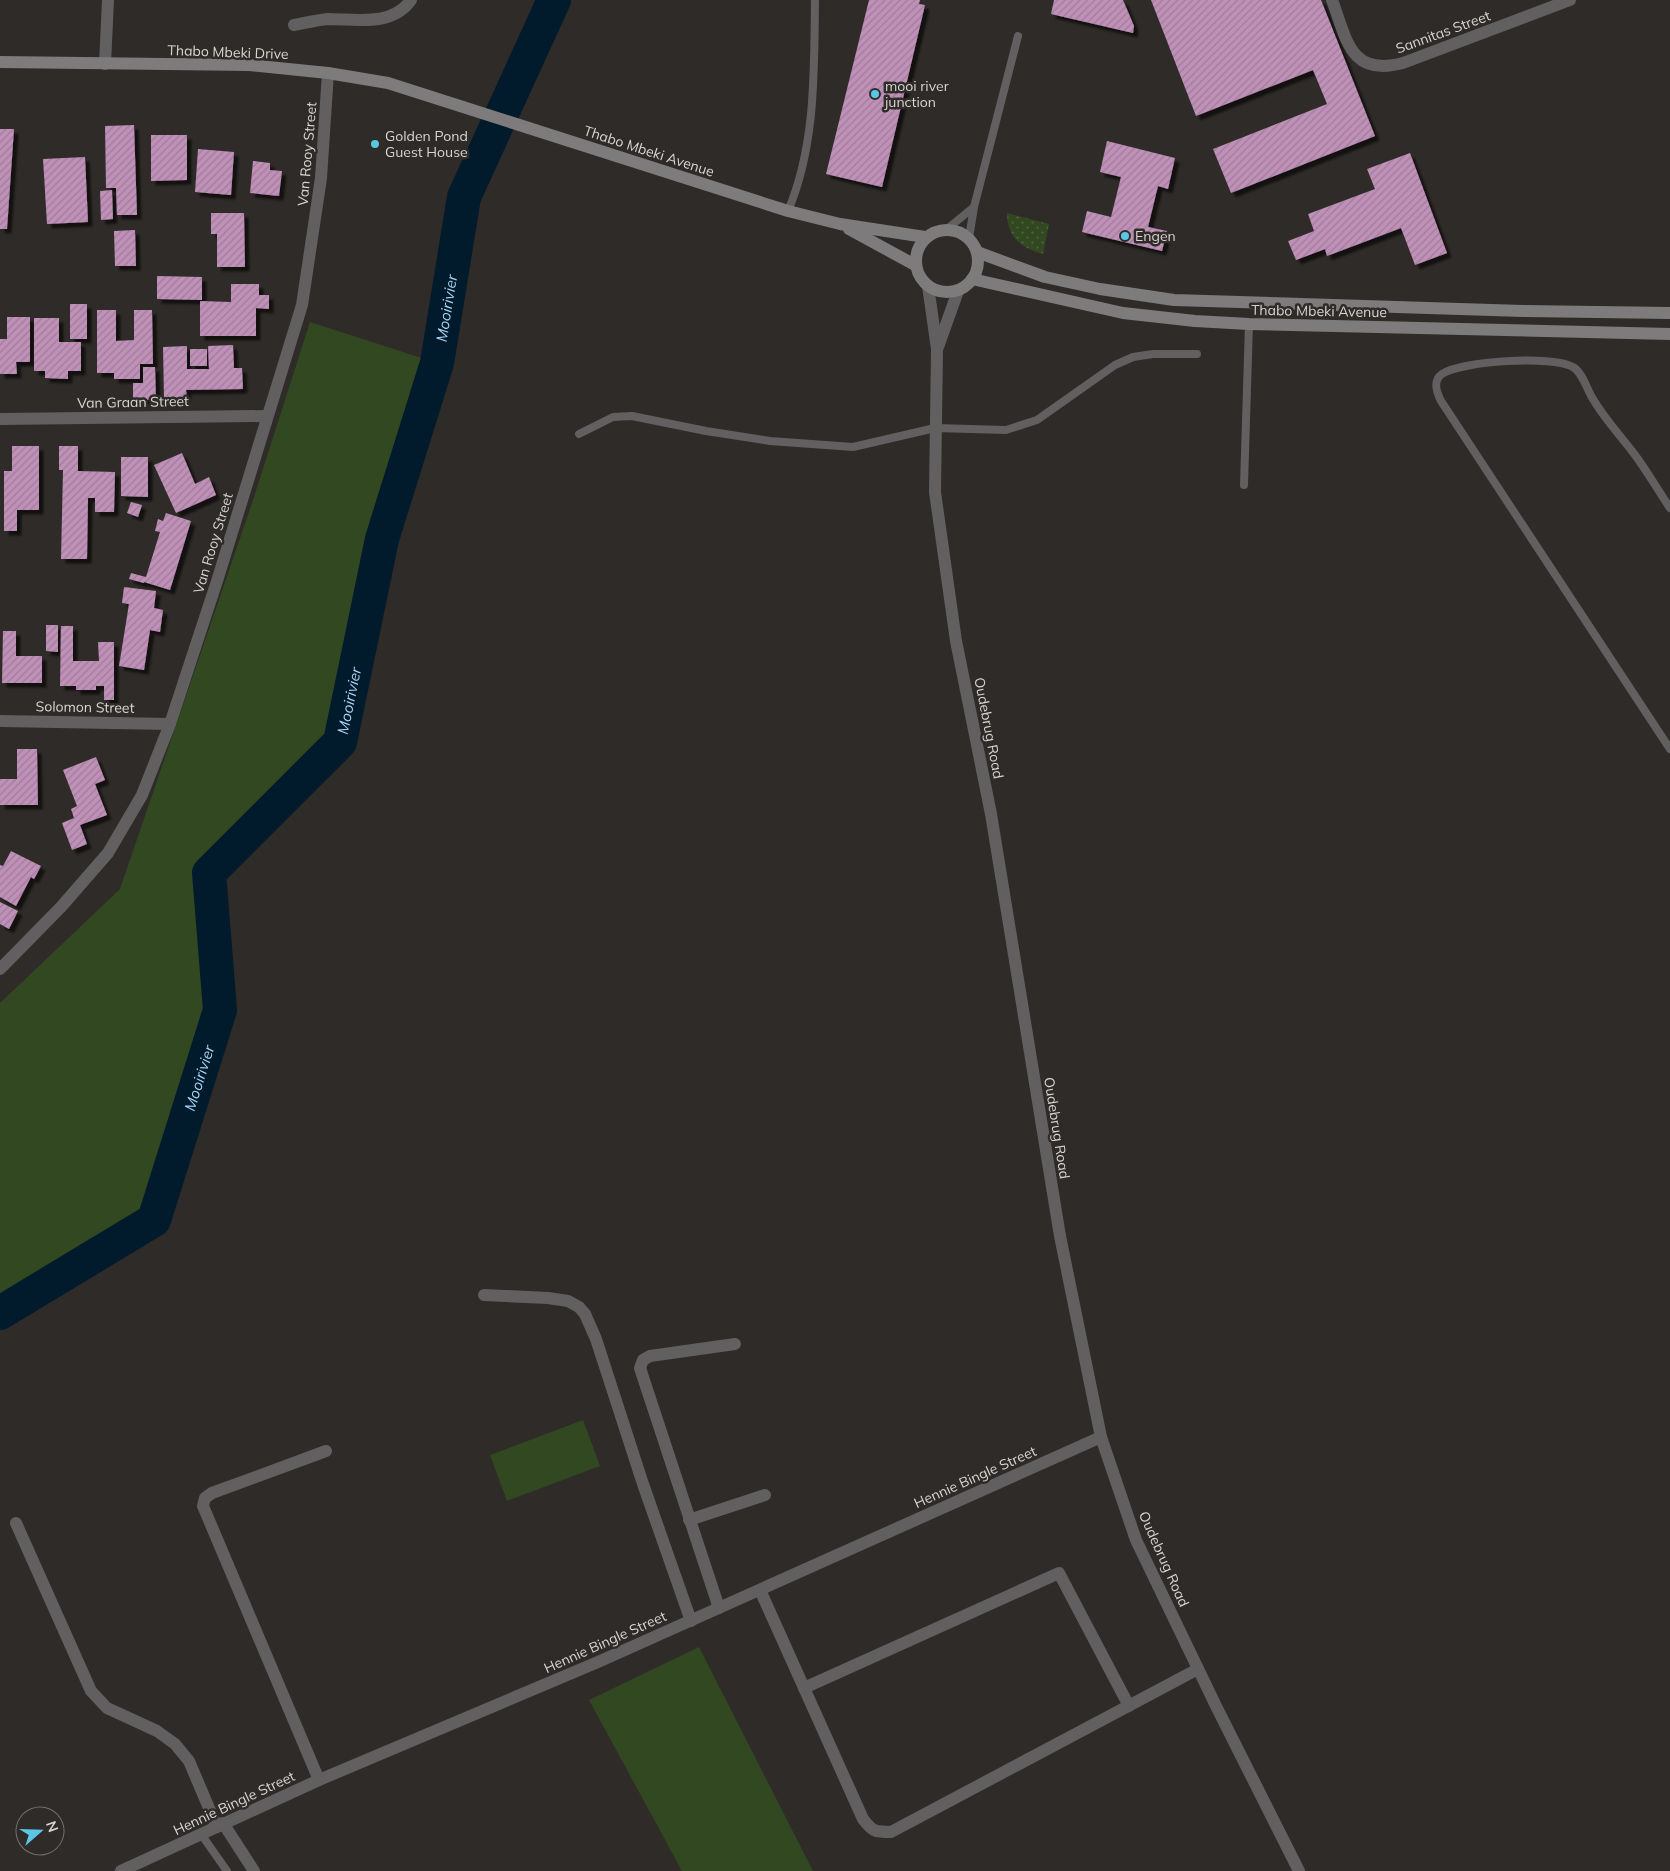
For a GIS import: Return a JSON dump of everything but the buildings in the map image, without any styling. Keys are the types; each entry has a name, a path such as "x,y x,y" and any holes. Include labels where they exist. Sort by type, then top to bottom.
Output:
{"main road":[{"name":"Thabo Mbeki Drive","path":"0,62 249,65 328,73 388,83 450,102"},
{"name":"Thabo Mbeki Avenue","path":"450,102 788,211 840,224 925,237"},
{"name":"Thabo Mbeki Avenue","path":"840,224 915,265"},
{"path":"947,229 963,233 969,238 977,252 978,267 972,279 964,288 958,291 942,292 928,286 920,277 915,265 917,250 925,237 932,232 947,229"},
{"name":"Thabo Mbeki Avenue","path":"977,252 1045,277 1100,289 1174,300 1523,311 1670,312"},
{"name":"Thabo Mbeki Avenue","path":"972,279 1122,313 1195,321 1249,324 1670,334"}],"street":[{"path":"105,64 108,0"},
{"path":"294,25 326,19 381,19 399,12 411,0"},
{"name":"Sannitas Street","path":"1332,0 1349,47 1356,57 1372,66 1392,66 1403,63 1536,6 1570,0"},
{"name":"Van Rooy Street","path":"0,969 61,907 108,853 142,795 170,724 218,578 302,305 322,178 328,73"},
{"name":"Oudebrug Road","path":"928,286 937,349 934,492 956,641 991,814 1060,1236 1101,1437 1136,1540 1198,1669 1300,1871"},
{"name":"Oudebrug Road","path":"937,349 958,291"},
{"name":"Van Graan Street","path":"0,419 267,416"},
{"name":"Solomon Street","path":"0,721 170,724"},
{"path":"484,1294 568,1301 580,1307 586,1314 691,1621"},
{"path":"719,1608 640,1368 643,1360 650,1356 735,1344"},
{"name":"Hennie Bingle Street","path":"121,1871 319,1780 598,1662 1101,1437"},
{"path":"319,1780 203,1506 205,1498 212,1493 326,1450"},
{"path":"690,1520 765,1495"},
{"path":"16,1523 91,1691 107,1708 157,1731 175,1744 189,1761 220,1825 254,1871"},
{"path":"804,1688 1059,1573 1129,1706"},
{"path":"760,1590 863,1819 871,1830 880,1832 891,1832 1198,1669"}],"lane":[{"path":"788,211 798,188 806,155 814,85 815,0"},
{"path":"969,238 974,207 1018,36"},
{"path":"947,229 974,207"},
{"path":"1244,486 1249,324"},
{"path":"579,434 613,416 632,416 706,431 770,441 853,446 935,428 1006,430 1037,420 1115,365 1133,357 1153,354 1197,354"},
{"path":"1670,508 1632,451 1618,436 1592,399 1582,378 1573,367 1544,362 1486,362 1441,374 1436,382 1436,391 1441,401 1670,749"},
{"path":"201,1834 227,1871"}],"green space":[{"path":"1007,213 1049,224 1043,254 1022,245 1017,240 1010,229"},
{"path":"310,322 437,363 382,539 340,742 209,873 220,1010 154,1220 0,1313 0,1003 120,889 252,503"},
{"path":"583,1420 600,1466 507,1501 490,1455"},
{"path":"699,1647 813,1871 682,1871 589,1700"}],"waterway":[{"name":"Mooirivier","path":"0,1313 154,1220 220,1010 209,873 340,742 382,539 437,363 464,197 554,0"}],"place":[{"name":"mooi river junction","path":"875,94"},
{"name":"Golden Pond Guest House","path":"375,144"},
{"name":"Engen","path":"1125,236"}]}
